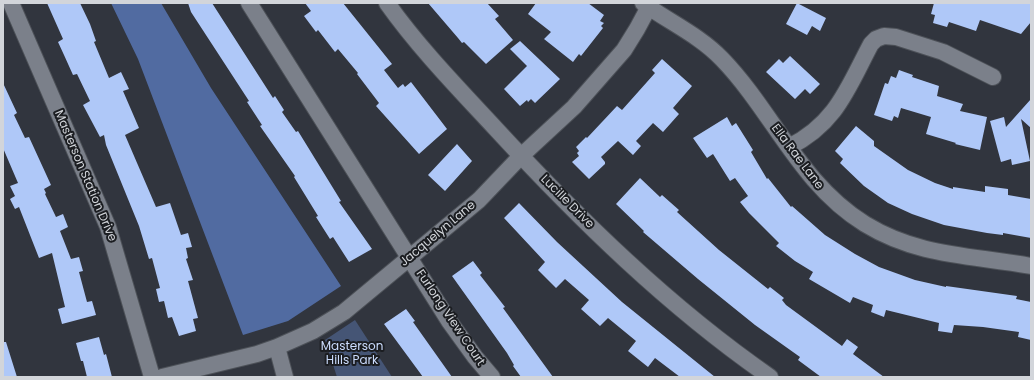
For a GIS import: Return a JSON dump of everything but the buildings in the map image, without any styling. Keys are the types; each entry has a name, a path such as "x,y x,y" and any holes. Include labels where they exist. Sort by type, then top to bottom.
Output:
{"street":[{"name":"Masterson Station Drive","path":"11,3 108,227 152,377"},
{"name":"Furlong View Court","path":"249,3 454,327 475,357 492,377"},
{"name":"Lucille Drive","path":"387,3 454,84 521,156 632,265 712,333 770,377"},
{"name":"Jacquelyn Lane","path":"162,377 257,354 277,347 313,331 344,312 479,200 521,156 574,107 605,74 630,40 648,4"},
{"name":"Ella Rae Lane","path":"648,4 692,34 722,58 750,91 813,180 827,196 865,224 887,235 930,251 1031,266"},
{"path":"789,147 811,134 832,113 846,94 866,53 876,38 884,36 896,37 943,52 993,77"},
{"path":"277,347 286,377"}],"green space":[{"name":"Masterson Hills Park","path":"355,320 392,377 337,377 325,340"}],"shaded area":[{"path":"111,3 161,3 211,88 341,286 288,321 243,335 138,59"}]}
